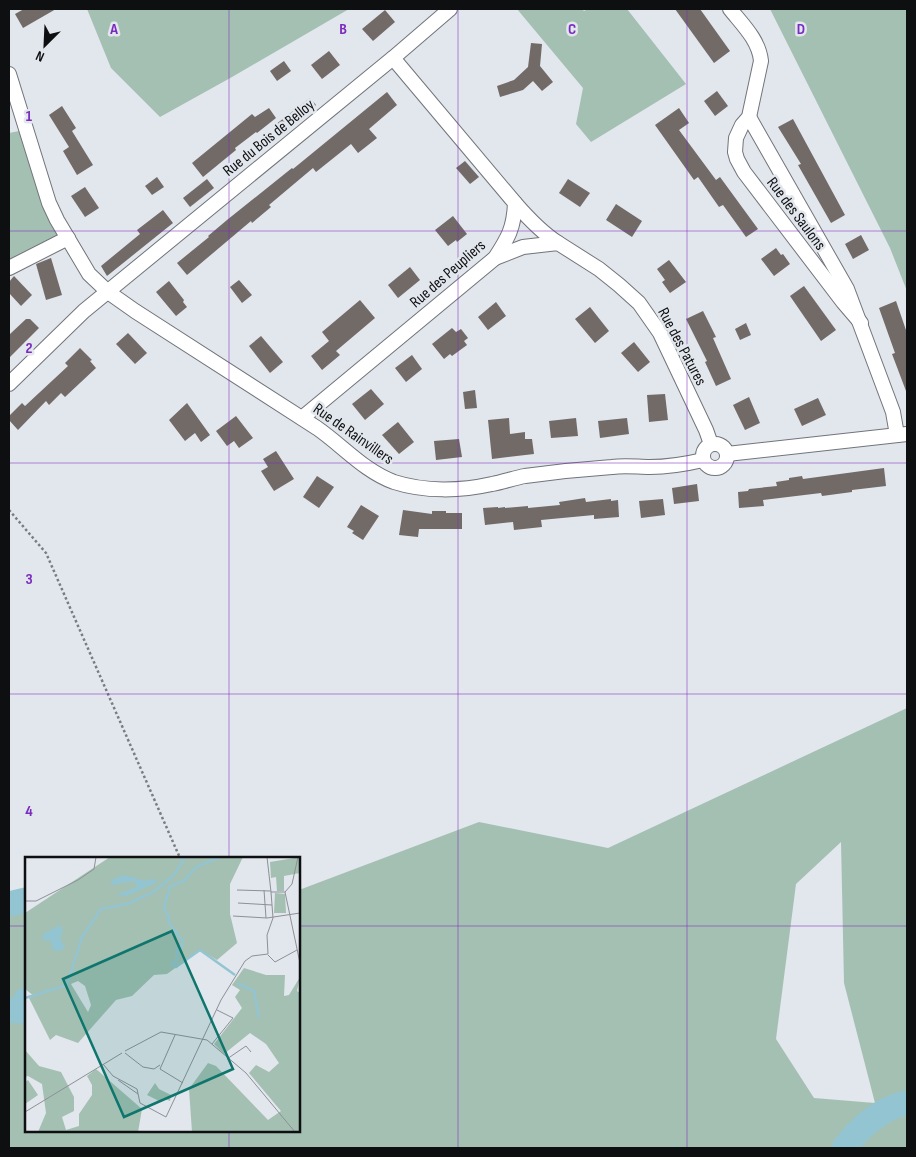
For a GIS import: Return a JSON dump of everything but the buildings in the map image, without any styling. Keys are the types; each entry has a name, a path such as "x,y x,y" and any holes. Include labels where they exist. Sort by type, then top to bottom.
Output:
{"street":[{"name":"Rue du Bois de Belloy","path":"9,384 84,311 393,58 450,9"},
{"name":"Rue des Saulons","path":"730,9 755,42 760,54 760,68 749,117 742,125 736,138 735,152 740,165 842,302 861,323"},
{"path":"393,58 515,204"},
{"name":"Rue de Rainvillers","path":"9,74 11,91 49,203 89,274 108,292 135,311 302,418 375,473 399,483 416,487 444,489 483,486 528,476 615,466 660,466 703,460"},
{"name":"Rue des Saulons","path":"749,117 847,289 902,435"},
{"name":"Rue des Patures","path":"515,204 550,238 609,276 639,303 655,324 666,344 711,444"},
{"name":"Rue des Peupliers","path":"302,418 495,258 510,232 515,216 515,204"},
{"path":"9,268 68,238"},
{"path":"495,258 523,247 558,243"},
{"path":"727,454 902,435"},
{"path":"711,444 721,446 727,454 726,461 718,468 707,466 703,460 703,452 711,444"}],"path":[{"path":"9,510 46,553 180,857"}],"green space":[{"path":"87,9 349,9 160,117 111,68"},
{"path":"517,9 582,9 584,11 588,9 627,9 686,84 591,142 576,124 583,88"},
{"path":"770,9 907,9 907,291 890,248"},
{"path":"19,131 59,237 9,262 9,133"},
{"path":"907,708 907,1148 9,1148 9,902 25,898 25,1132 300,1132 300,890 479,822 608,848","holes":["841,842 844,983 875,1103 814,1098 776,1039 796,884"]}],"waterway":[{"path":"9,904 25,900"},
{"path":"9,1010 21,1011 25,1002"},
{"path":"844,1148 864,1126 880,1114 898,1105 907,1103"}]}
